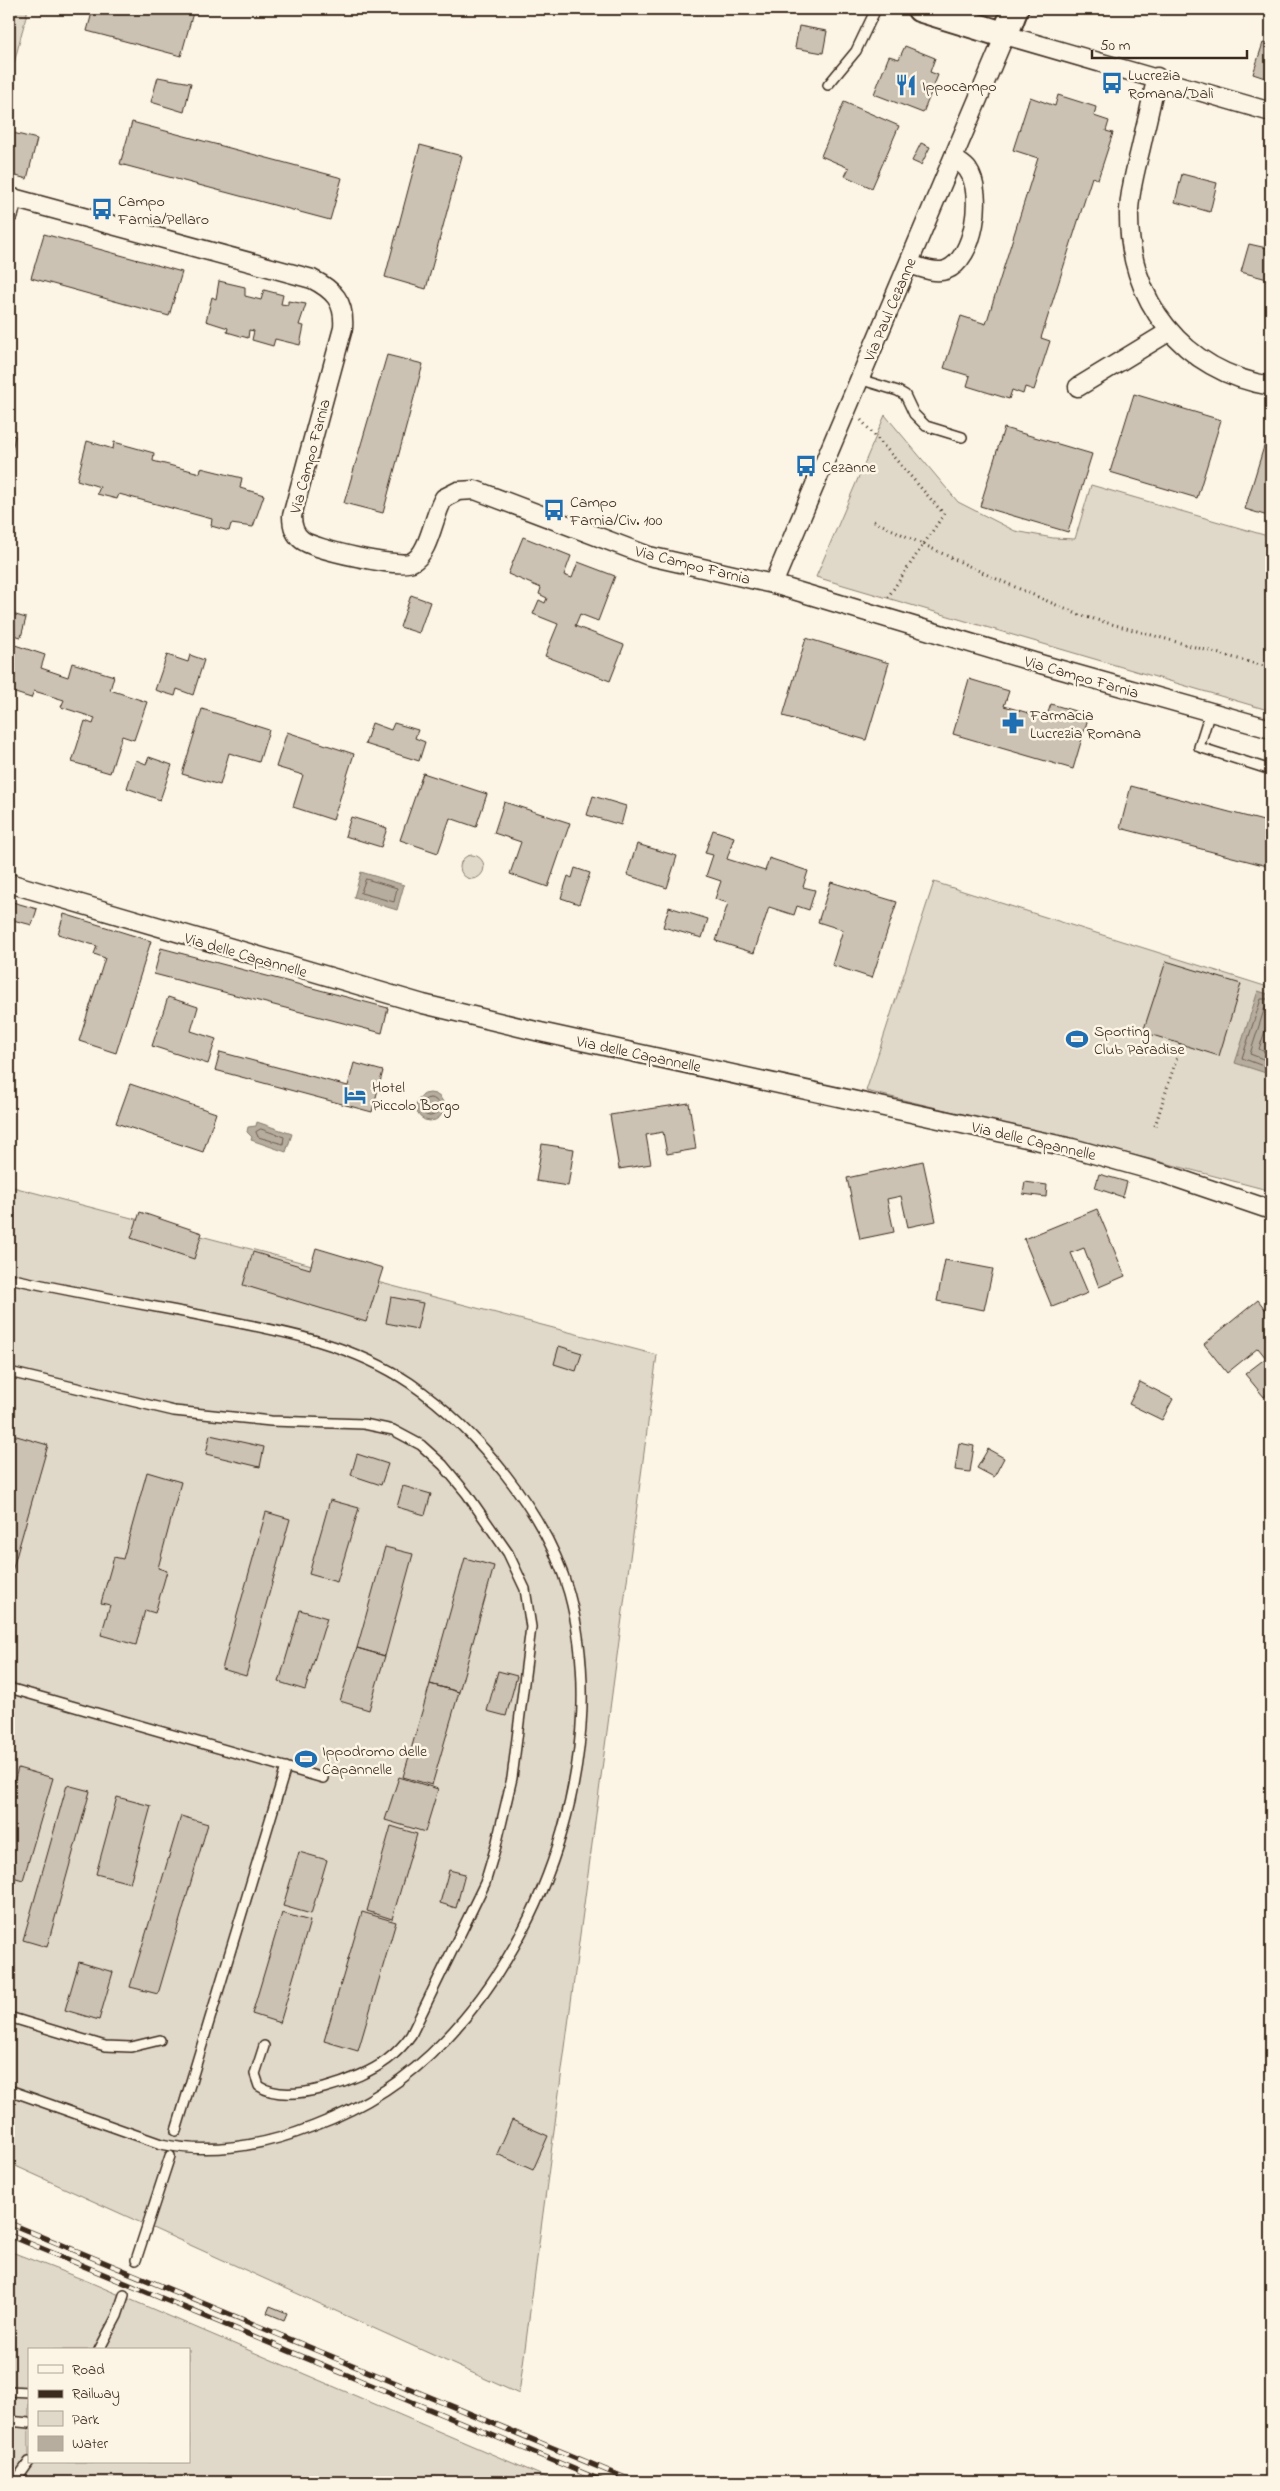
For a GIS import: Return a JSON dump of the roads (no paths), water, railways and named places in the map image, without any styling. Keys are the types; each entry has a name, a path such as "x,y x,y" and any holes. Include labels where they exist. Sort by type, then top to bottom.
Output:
{"street":[{"path":"920,9 1271,112"},
{"path":"1005,35 1015,9"},
{"name":"Via Paul Cezanne","path":"773,584 1005,35"},
{"path":"1157,77 1132,185 1130,229 1132,252 1140,282 1154,311 1170,331 1192,352 1219,370 1247,381 1271,386"},
{"path":"908,264 934,271 946,270 956,263 968,243 976,214 974,183 966,166 953,158"},
{"name":"Via Campo Farnia","path":"10,203 312,279 330,288 337,296 342,306 343,328 292,512 293,527 297,536 305,542 380,562 402,565 412,563 425,548 444,498 466,490 487,494 649,556 773,584 1271,729"},
{"path":"1078,388 1170,331"},
{"name":"Via delle Capannelle","path":"9,884 424,1004 540,1032 1072,1148 1165,1174 1271,1210"}],"lane":[{"path":"828,85 856,51 876,9"},
{"path":"859,379 905,395 914,414 926,426 962,436"},
{"path":"1210,712 1198,747 1271,770"},
{"path":"9,1278 302,1336 358,1355 410,1384 475,1440 497,1464 527,1505 547,1538 560,1567 571,1602 580,1650 583,1704 578,1756 561,1831 544,1882 508,1958 479,2000 443,2042 413,2069 380,2093 337,2117 293,2134 261,2143 211,2148 161,2144 9,2090"},
{"path":"9,1372 174,1411 271,1421 364,1424 393,1430 420,1445 443,1465 497,1536 519,1574 529,1607 529,1652 512,1778 496,1846 477,1902 411,2035 404,2045 386,2061 360,2076 291,2094 276,2093 259,2086 255,2074 264,2046"},
{"path":"9,1688 323,1778"},
{"path":"176,2131 286,1767"},
{"path":"9,2017 104,2046 132,2047 160,2040"},
{"path":"136,2260 170,2156"},
{"path":"99,2348 117,2316 124,2295"},
{"path":"9,2391 28,2392"},
{"path":"10,2422 28,2423"},
{"path":"15,2482 28,2463"}],"water":[{"path":"361,872 404,885 397,910 354,897"},
{"path":"1258,991 1271,995 1269,1074 1235,1063"},
{"path":"430,1093 440,1097 444,1107 440,1117 430,1121 420,1117 416,1107 420,1097"},
{"path":"257,1122 292,1134 286,1152 251,1140 252,1137 247,1132 248,1127 256,1126"}],"railway":[{"path":"9,2223 635,2482"},
{"path":"9,2235 605,2482"}],"place":[{"name":"Lucrezia Romana/Dalì","path":"1112,83"},
{"name":"Ippocampo","path":"906,85"},
{"name":"Campo Farnia/Pellaro","path":"102,209"},
{"name":"Cezanne","path":"806,466"},
{"name":"Campo Farnia/Civ. 100","path":"554,510"},
{"name":"Farmacia Lucrezia Romana","path":"1013,723"},
{"name":"Sporting Club Paradise","path":"1077,1039"},
{"name":"Hotel Piccolo Borgo","path":"355,1095"},
{"name":"Ippodromo delle Capannelle","path":"306,1759"}]}
